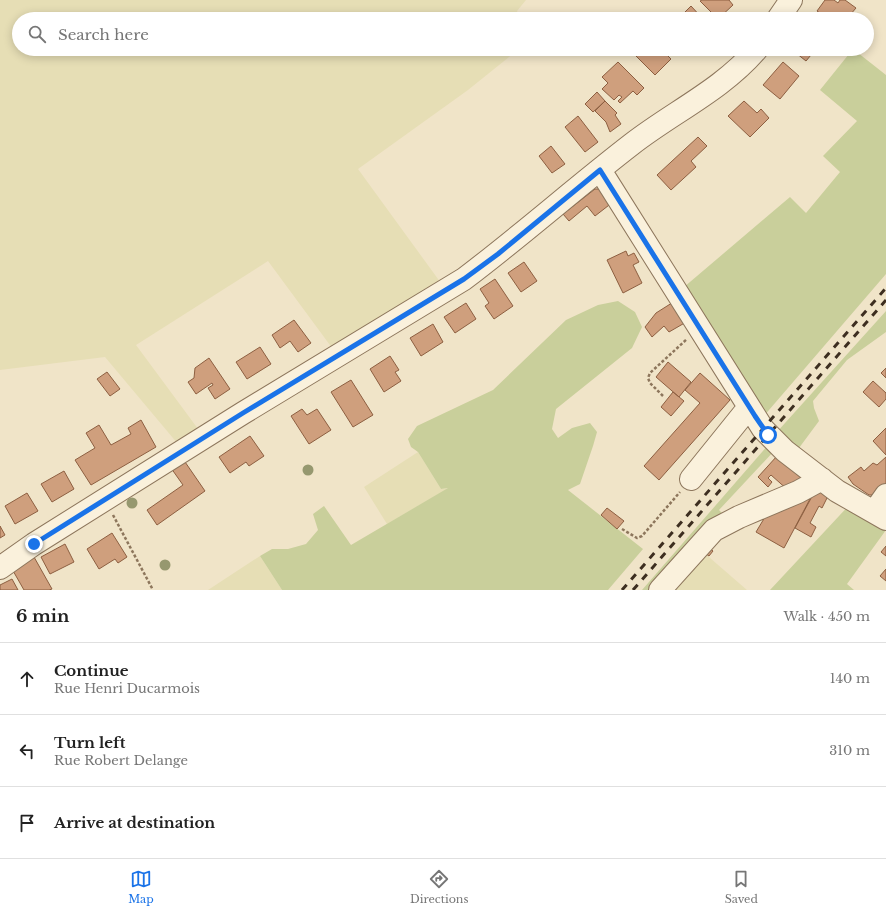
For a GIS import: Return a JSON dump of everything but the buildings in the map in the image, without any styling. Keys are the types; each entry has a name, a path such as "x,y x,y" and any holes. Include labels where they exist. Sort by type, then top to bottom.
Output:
{"street":[{"path":"783,12 791,0"},
{"path":"0,568 34,544 104,499 464,279 498,254 632,144 719,86 751,56"},
{"path":"600,170 768,435 785,451 853,501 882,508"},
{"path":"691,479 749,407"},
{"path":"660,590 714,530 739,516 798,492 822,479"}],"path":[{"path":"663,396 650,383 648,378 650,373 699,328"},
{"path":"622,528 637,538 642,536 691,479"},
{"path":"104,499 153,590"}],"shaded area":[{"path":"0,0 526,0 518,12 12,12 12,56 510,56 468,90 358,169 446,290 338,356 268,261 136,345 204,437 183,450 105,357 0,370"},
{"path":"418,452 441,489 449,488 387,524 364,487"},
{"path":"702,551 747,590 660,590"},
{"path":"260,556 282,590 208,590"}],"green space":[{"path":"847,56 862,56 886,75 886,274 763,417 677,293 790,197 806,213 840,172 823,156 857,121 820,90"},
{"path":"618,301 635,312 642,327 632,348 556,409 552,429 558,438 572,428 590,423 597,432 580,484 568,490 643,549 608,590 282,590 260,556 272,549 288,549 306,544 318,530 313,514 324,506 351,545 448,488 441,489 418,452 411,447 408,439 417,426 493,390 566,320 598,305"},
{"path":"886,311 886,332 847,360 813,401 819,421 799,448 776,433"},
{"path":"769,444 775,450 719,510 727,518 660,590 642,590"},
{"path":"853,501 886,519 886,530 847,584 854,590 770,590"}],"railway":[{"path":"622,590 886,288"},
{"path":"633,590 886,300"}],"route":[{"path":"34,544 243,413 429,302 464,279 498,254 600,170 768,435"}]}
